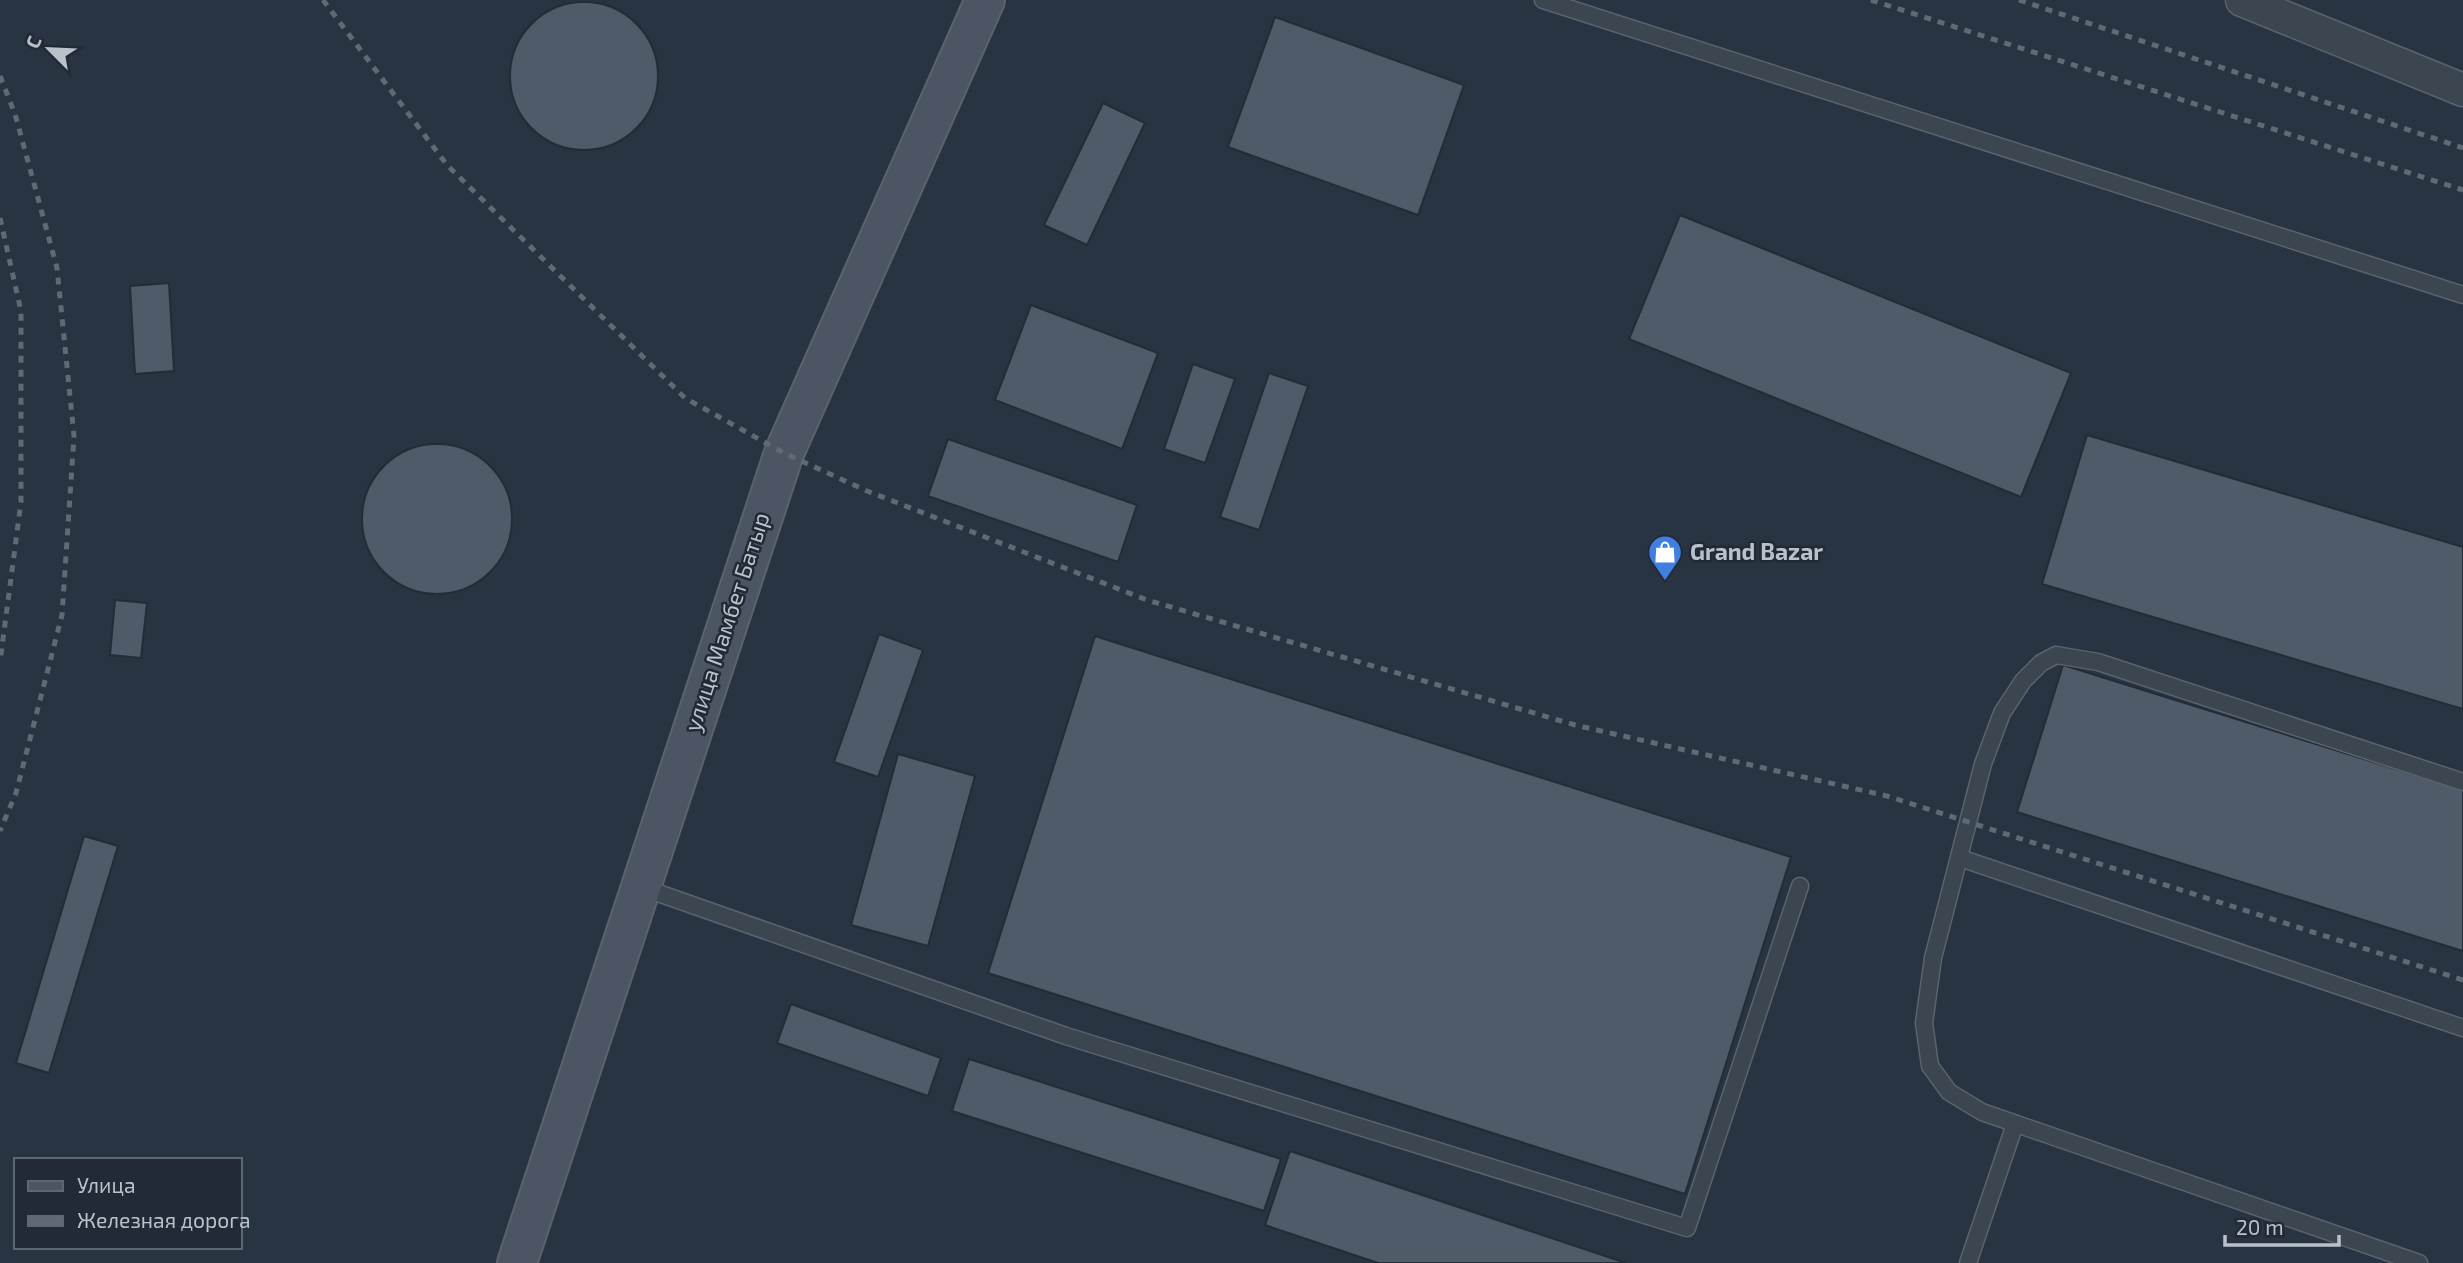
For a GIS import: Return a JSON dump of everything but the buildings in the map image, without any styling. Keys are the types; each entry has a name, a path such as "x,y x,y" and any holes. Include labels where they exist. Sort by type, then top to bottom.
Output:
{"main road":[{"name":"улица Мамбет Батыр","path":"517,1263 639,886 784,453 985,0"}],"street":[{"path":"2242,0 2463,90"}],"lane":[{"path":"1543,0 2463,295"},
{"path":"2419,1263 1982,1112 1949,1092 1930,1066 1924,1023 1931,971 1983,764 2002,713 2023,681 2040,663 2056,656 2098,662 2463,782"},
{"path":"1959,858 2463,1028"},
{"path":"639,886 1066,1036 1687,1228 1800,886"},
{"path":"1968,1263 2015,1124"}],"railway":[{"path":"323,0 447,165 685,398 784,453 867,491 1147,600 1575,725 1887,796 2463,980"},
{"path":"1871,0 2463,190"},
{"path":"2019,0 2463,148"},
{"path":"0,76 15,114 57,268 74,436 62,615 16,793 0,831"},
{"path":"0,218 21,311 21,502 0,662"}],"place":[{"name":"Grand Bazar","path":"1665,582"}]}
